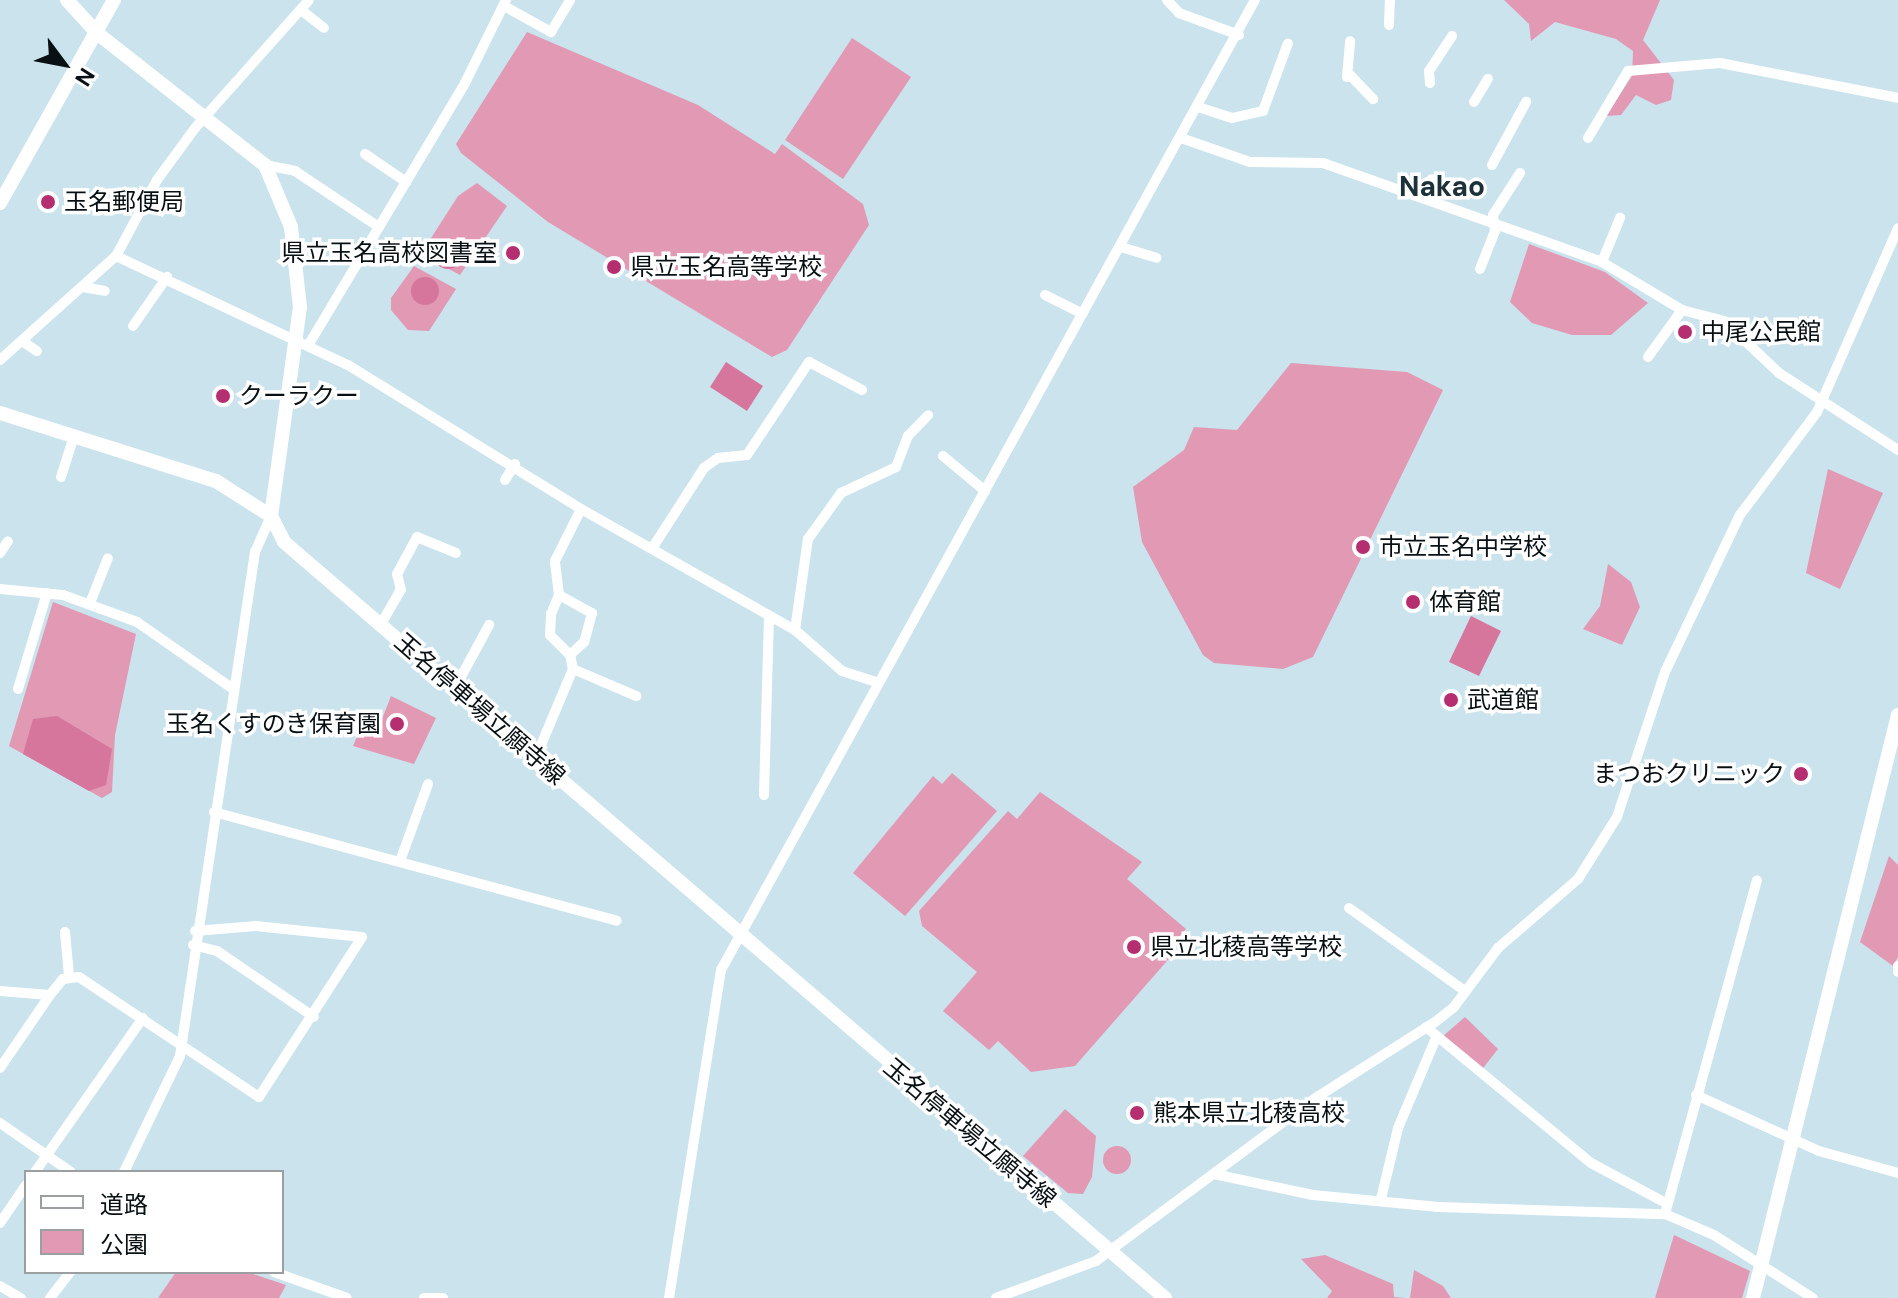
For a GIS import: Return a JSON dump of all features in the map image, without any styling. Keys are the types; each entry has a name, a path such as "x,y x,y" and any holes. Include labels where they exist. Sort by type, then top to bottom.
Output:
{"main road":[{"path":"0,413 216,481 271,516 300,307 291,227 265,165 97,33 67,0"},
{"path":"0,203 114,0"},
{"name":"玉名停車場立願寺線","path":"271,516 284,542 1165,1298"},
{"path":"1753,1298 1898,715"}],"street":[{"path":"0,360 116,256 152,192 206,117 309,0"},
{"path":"309,344 406,182 505,3 551,32 570,0"},
{"path":"1167,0 1179,13 1239,35"},
{"path":"669,1298 714,995 738,931 1239,35 1255,0"},
{"path":"1389,25 1390,0"},
{"path":"301,10 324,28"},
{"path":"1430,83 1429,71 1452,36"},
{"path":"1198,107 1232,118 1263,111 1288,43"},
{"path":"1366,51 1351,43 1348,76 1373,99"},
{"path":"1588,138 1628,71 1720,63 1898,98"},
{"path":"1474,102 1488,79"},
{"path":"1492,165 1526,102"},
{"path":"1181,138 1250,162 1323,163 1602,262 1682,310 1724,321 1821,403 1898,450"},
{"path":"365,154 406,182"},
{"path":"265,165 295,171 379,227"},
{"path":"1480,269 1493,223 1520,173"},
{"path":"1416,196 1432,179"},
{"path":"152,192 181,212"},
{"path":"1602,262 1620,218"},
{"path":"996,1298 1019,1294 1070,1275 1110,1250 1426,1027 1465,991 1498,948 1596,857 1617,817 1665,672 1731,535 1767,471 1821,403 1898,228"},
{"path":"1121,247 1156,258"},
{"path":"116,256 309,344 515,464 581,509 795,630 842,671 875,682"},
{"path":"133,326 167,277"},
{"path":"83,287 105,291"},
{"path":"1045,295 1083,314"},
{"path":"1648,357 1682,310"},
{"path":"22,341 37,351"},
{"path":"653,547 704,468 718,458 747,455 809,362 862,390"},
{"path":"795,630 808,539 841,493 896,467 908,436 928,415"},
{"path":"61,477 74,436"},
{"path":"943,456 985,491"},
{"path":"505,480 515,464"},
{"path":"536,757 573,669 570,655 550,635 559,595 555,561 581,509"},
{"path":"125,1170 182,1046 195,931 255,552 271,516"},
{"path":"381,624 401,590 397,574 417,537 456,553"},
{"path":"0,553 8,541"},
{"path":"90,603 108,558"},
{"path":"0,589 47,593 90,603 169,640 233,689"},
{"path":"18,689 47,593"},
{"path":"559,595 592,613 584,642 570,655"},
{"path":"764,795 769,617"},
{"path":"455,688 489,625"},
{"path":"573,669 636,696"},
{"path":"400,861 428,784"},
{"path":"214,812 617,921"},
{"path":"1666,1208 1696,1095 1726,1005 1757,880"},
{"path":"1349,908 1465,991"},
{"path":"69,976 143,1018 259,1097 361,947 359,933 256,926 195,931"},
{"path":"65,932 69,976"},
{"path":"193,945 217,951 314,1017"},
{"path":"2,1060 50,995 69,976"},
{"path":"0,991 50,995"},
{"path":"36,1170 143,1018"},
{"path":"1426,1027 1591,1163 1762,1264 1813,1298"},
{"path":"1381,1199 1398,1128 1436,1038"},
{"path":"1696,1095 1795,1138 1898,1173"},
{"path":"0,1123 68,1170"},
{"path":"1214,1174 1313,1195 1588,1215 1666,1208"},
{"path":"0,1223 24,1188"},
{"path":"50,1298 68,1274"},
{"path":"280,1274 347,1298"},
{"path":"0,1286 21,1298"},
{"path":"424,1298 443,1298"}],"green space":[{"path":"1504,0 1660,0 1643,40 1674,80 1671,100 1656,105 1636,95 1621,115 1606,116 1632,76 1633,51 1616,39 1555,22 1531,41 1529,24"},
{"path":"527,32 698,105 775,154 782,144 863,204 869,225 787,350 772,357 548,222 461,153 456,144"},
{"path":"852,38 911,77 843,179 785,140"},
{"path":"477,183 507,206 460,275 427,257 424,249 458,196"},
{"path":"1529,244 1605,272 1648,303 1611,335 1572,335 1532,323 1510,302"},
{"path":"414,266 456,289 429,331 408,330 391,310 391,298"},
{"path":"1291,363 1407,372 1443,390 1313,657 1283,669 1214,663 1203,655 1142,542 1133,487 1184,450 1194,427 1237,430"},
{"path":"1828,469 1883,493 1840,589 1806,573"},
{"path":"1608,564 1631,582 1640,607 1622,645 1583,629 1600,606"},
{"path":"53,602 136,634 115,735 112,792 102,798 9,746"},
{"path":"391,696 436,718 414,764 353,746 367,713 382,719"},
{"path":"952,773 997,811 905,916 853,873 933,776 942,784"},
{"path":"1040,792 1142,862 1127,879 1186,929 1169,948 1174,953 1075,1066 1031,1072 998,1041 989,1050 943,1011 977,972 922,926 919,911 1008,811 1017,819"},
{"path":"1889,856 1898,865 1898,957 1893,966 1860,942"},
{"path":"1465,1017 1498,1049 1480,1072 1443,1036"},
{"path":"1065,1109 1096,1136 1092,1177 1083,1194 1068,1193 1023,1156"},
{"path":"1117,1146 1127,1150 1131,1160 1127,1170 1117,1174 1107,1170 1103,1160 1107,1150"},
{"path":"1674,1235 1750,1271 1742,1298 1655,1298"},
{"path":"1325,1255 1393,1284 1394,1297 1406,1298 1327,1298 1332,1291 1301,1259"},
{"path":"1414,1270 1443,1286 1451,1298 1410,1298"},
{"path":"175,1274 253,1274 286,1285 279,1298 158,1298"}],"shaded area":[{"path":"448,241 458,245 462,255 458,265 448,269 438,265 434,255 438,245"},
{"path":"425,277 435,281 439,291 435,301 425,305 415,301 411,291 415,281"},
{"path":"726,362 763,386 747,411 710,387"},
{"path":"1471,616 1501,631 1479,676 1449,662"},
{"path":"57,716 112,749 106,785 89,791 23,754 33,719"}],"place":[{"name":"玉名郵便局","path":"48,202"},
{"name":"県立玉名高校図書室","path":"513,253"},
{"name":"県立玉名高等学校","path":"614,267"},
{"name":"中尾公民館","path":"1685,332"},
{"name":"クーラクー","path":"223,396"},
{"name":"市立玉名中学校","path":"1363,547"},
{"name":"体育館","path":"1413,602"},
{"name":"武道館","path":"1451,700"},
{"name":"玉名くすのき保育園","path":"397,724"},
{"name":"まつおクリニック","path":"1801,774"},
{"name":"県立北稜高等学校","path":"1134,947"},
{"name":"熊本県立北稜高校","path":"1137,1113"}],"district":[{"name":"Nakao","path":"1442,187"}]}
